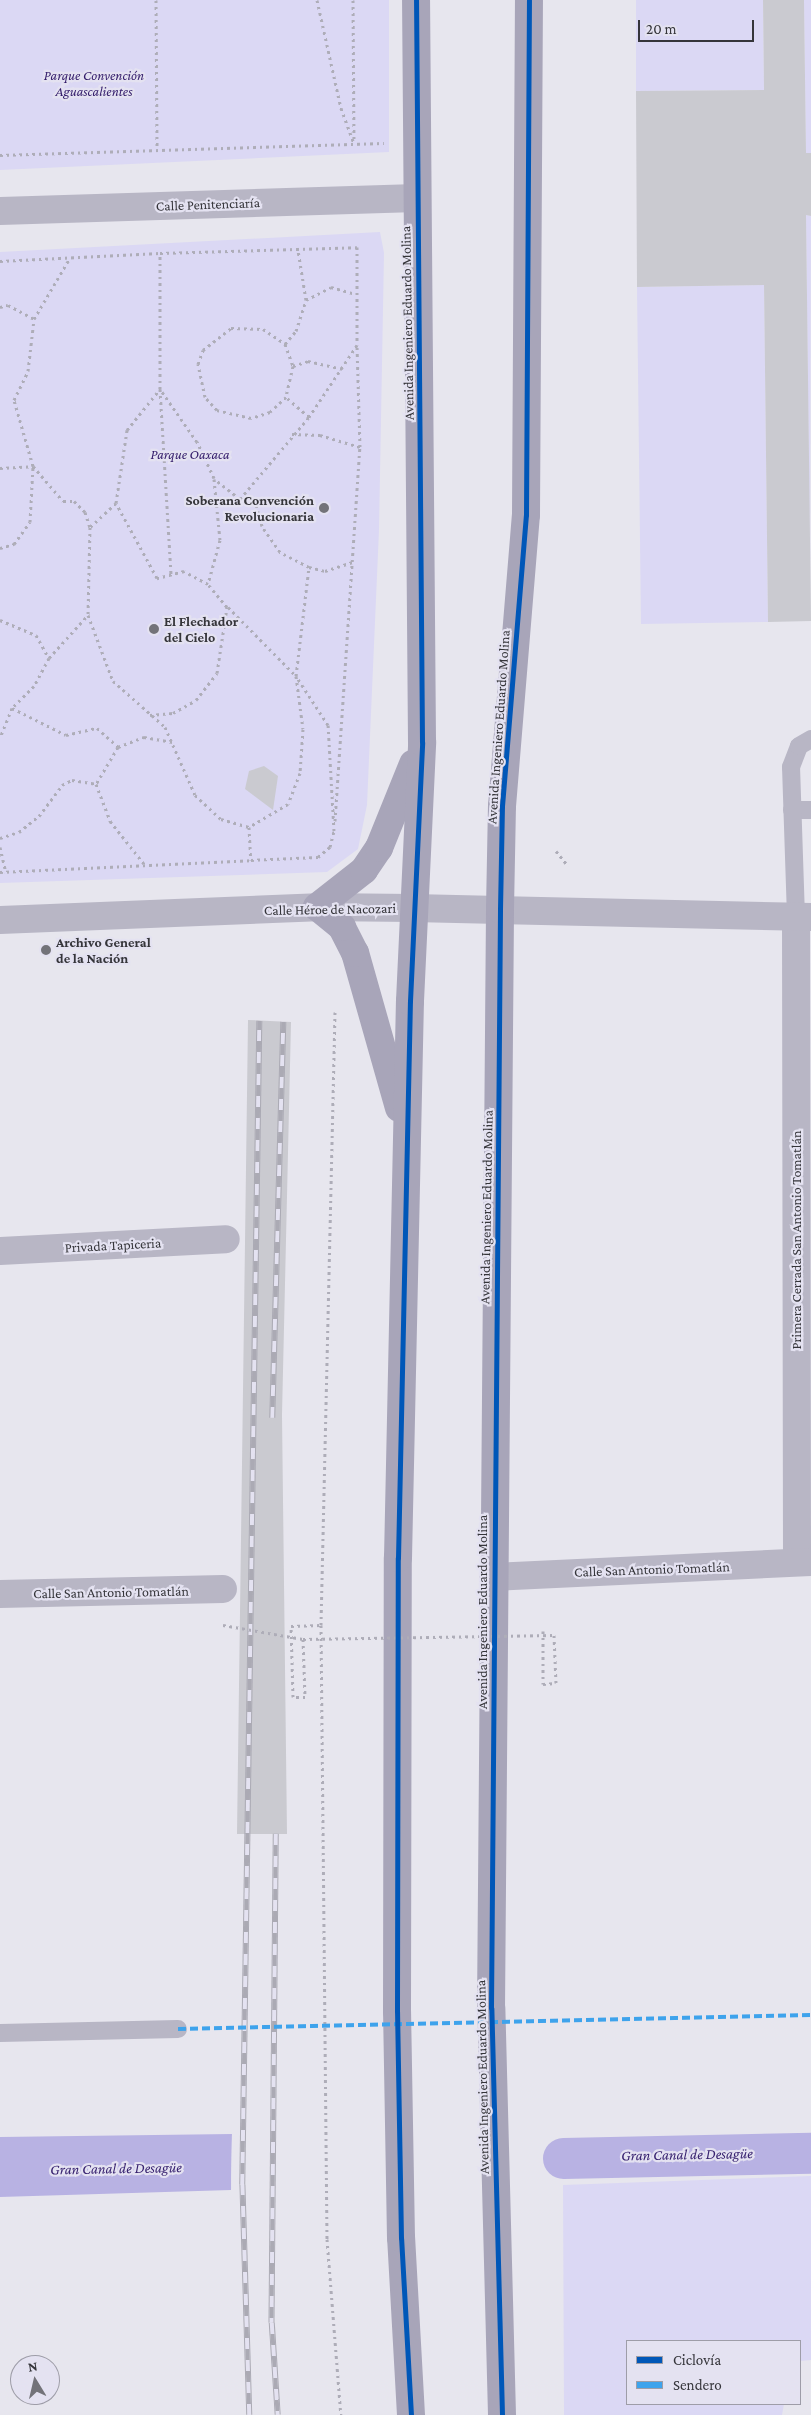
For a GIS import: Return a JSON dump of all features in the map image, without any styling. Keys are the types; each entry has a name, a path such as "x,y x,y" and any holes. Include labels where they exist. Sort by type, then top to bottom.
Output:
{"main road":[{"name":"Avenida Ingeniero Eduardo Molina","path":"411,2415 401,2238 397,2011 398,1558 413,908 422,742 416,0"},
{"name":"Avenida Ingeniero Eduardo Molina","path":"502,2415 491,2008 500,909 502,806 526,515 529,0"},
{"path":"407,1136 355,953 342,927 317,907 364,870 379,848 422,742"}],"street":[{"name":"Calle Penitenciaría","path":"0,210 417,198"},
{"name":"Calle Héroe de Nacozari","path":"0,920 317,907 500,909 803,917"},
{"name":"Primera Cerrada San Antonio Tomatlán","path":"803,917 804,1562"},
{"name":"Privada Tapiceria","path":"0,1251 226,1239"},
{"name":"Calle San Antonio Tomatlán","path":"494,1576 804,1562"},
{"name":"Calle San Antonio Tomatlán","path":"0,1594 223,1589"}],"lane":[{"path":"803,917 792,810 792,756 811,739"},
{"path":"792,810 811,810"},
{"path":"0,2034 178,2029"}],"path":[{"path":"156,0 157,149"},
{"path":"316,0 341,108 354,143"},
{"path":"354,0 354,143"},
{"path":"0,155 354,143"},
{"path":"0,261 160,253 357,247 356,294 360,447 334,831 330,847 318,857 0,872"},
{"path":"285,344 296,331 306,300 298,250"},
{"path":"160,253 160,389 171,575"},
{"path":"0,548 14,544 30,522 33,466 14,400 28,370 34,319 70,258"},
{"path":"306,300 331,287 356,294"},
{"path":"0,306 8,305 34,319"},
{"path":"231,328 263,329 285,344 292,366 286,397 270,412 234,418 205,397 198,380 203,350 231,328"},
{"path":"240,499 292,434 309,417 357,345"},
{"path":"292,366 308,361 342,369"},
{"path":"160,389 197,442 214,479 220,540 208,584"},
{"path":"90,527 116,503 128,430 160,389"},
{"path":"286,397 309,417"},
{"path":"292,434 320,434 360,447"},
{"path":"0,468 33,466"},
{"path":"33,466 63,501 74,501 85,512 90,527 88,616 113,681 165,727 195,795 221,819 248,827 278,813 294,792 303,729 296,676 309,567"},
{"path":"214,479 240,499 255,502 262,526 280,552 309,567 325,571 353,562"},
{"path":"116,503 157,578 184,571 208,584 227,607 296,676 328,725 334,831"},
{"path":"150,715 173,713 196,700 217,673 227,607"},
{"path":"0,737 12,708 34,686 49,658 88,616"},
{"path":"0,620 36,635 49,658"},
{"path":"12,708 66,735 97,728 118,747"},
{"path":"96,784 118,747 144,737 173,742"},
{"path":"0,838 19,832 39,816 62,785 72,780 96,784"},
{"path":"96,784 110,821 145,865"},
{"path":"248,827 251,860"},
{"path":"0,848 6,872"},
{"path":"556,851 568,866"},
{"path":"335,1001 320,1625 326,2014 327,2240 340,2415"},
{"path":"223,1625 304,1639 313,1638 371,1638 525,1635 535,1635 544,1635 554,1635 556,1683 543,1684 543,1675 543,1666 543,1640 543,1631"},
{"path":"304,1639 305,1697 293,1697 291,1626 320,1625"}],"green space":[{"name":"Parque Convención Aguascalientes","path":"0,0 389,0 389,152 0,170"},
{"path":"636,0 763,0 764,90 636,91"},
{"path":"804,0 811,0 811,153 806,153"},
{"path":"806,215 811,216 810,569"},
{"name":"Parque Oaxaca","path":"380,232 384,253 379,530 367,805 358,849 327,872 0,883 0,252"},
{"path":"764,285 768,622 641,624 637,287"},
{"path":"811,2176 811,2360 801,2361 801,2340 626,2340 626,2405 784,2405 782,2415 564,2415 563,2185"}],"water":[{"path":"232,2134 231,2190 0,2197 0,2137"}],"pier":[{"path":"232,2131 235,2134 231,2193"}],"building":[{"path":"763,0 804,0 806,153 811,153 811,216 806,215 811,621 768,622 764,285 637,287 636,91 764,90"},
{"path":"264,766 278,776 273,810 245,789 249,771"},
{"path":"248,1020 291,1022 282,1415 287,1834 237,1834"}],"waterway":[{"name":"Gran Canal de Desagüe","path":"563,2158 811,2153"}],"railway":[{"path":"249,2415 242,2185 259,1021"},
{"path":"272,1418 283,1022"},
{"path":"276,1834 272,2323 278,2415"}],"marked path":[{"path":"178,2029 811,2015"}],"cycle path":[{"path":"411,2415 401,2238 397,2011 398,1558 410,1001 422,742 416,0"},
{"path":"502,2415 491,2008 500,909 502,806 526,515 529,0"}],"place":[{"name":"Soberana Convención Revolucionaria","path":"324,508"},
{"name":"El Flechador del Cielo","path":"154,629"},
{"name":"Archivo General de la Nación","path":"46,950"}]}
